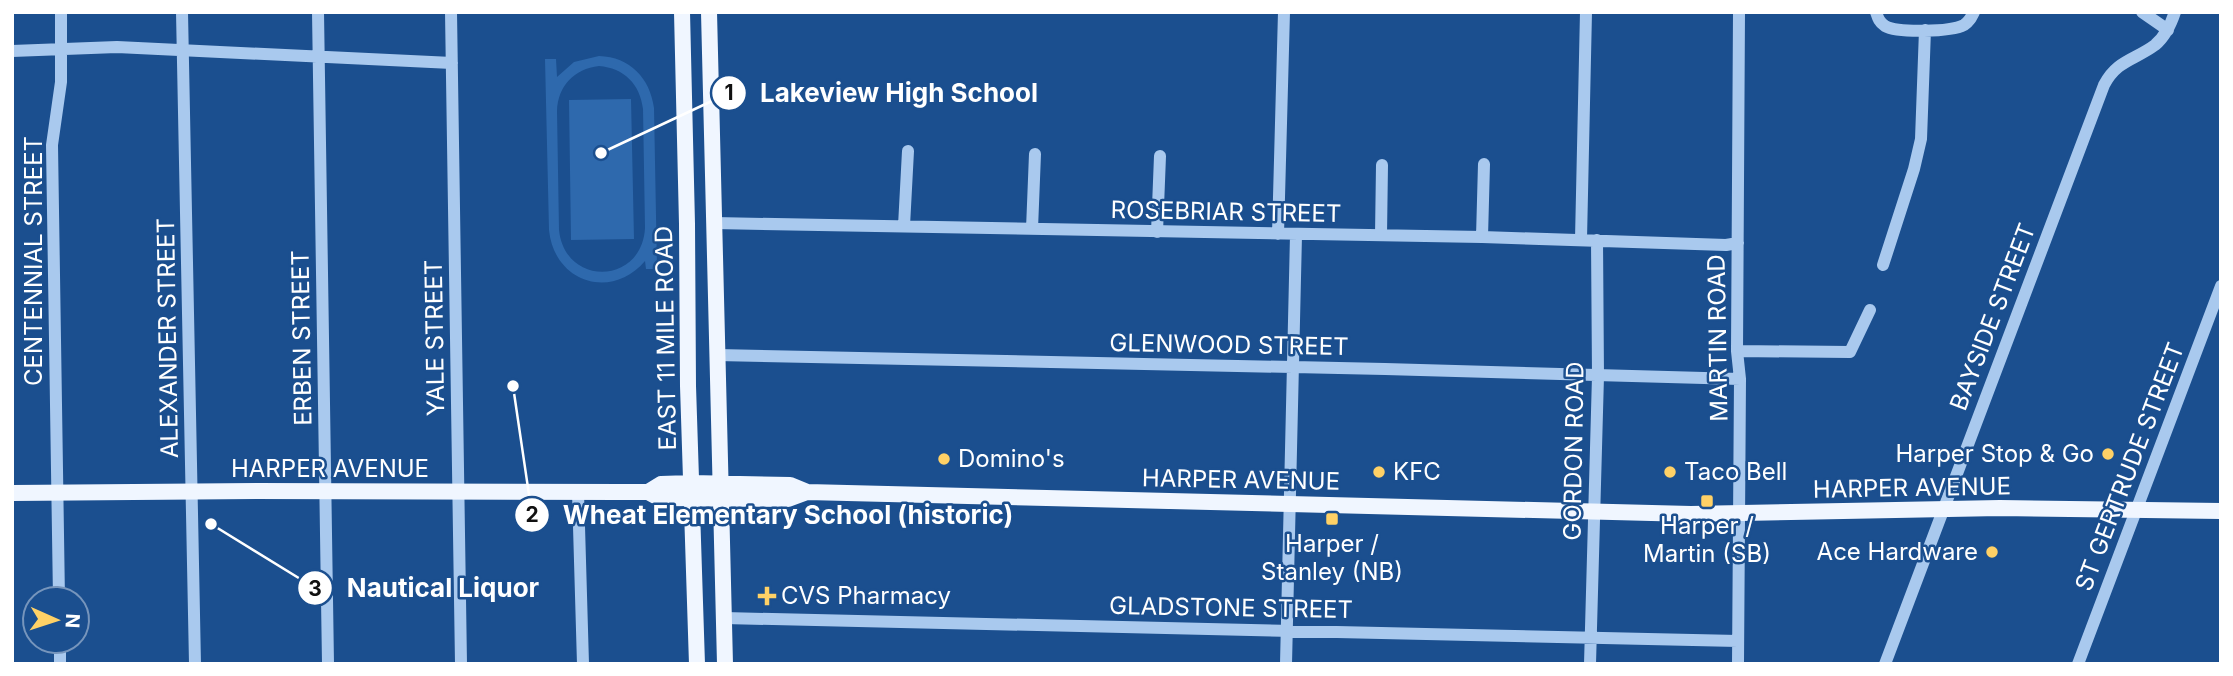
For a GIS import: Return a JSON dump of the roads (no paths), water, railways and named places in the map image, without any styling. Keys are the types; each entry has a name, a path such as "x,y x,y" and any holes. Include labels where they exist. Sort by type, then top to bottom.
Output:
{"main road":[{"path":"682,15 710,15"},
{"name":"EAST 11 MILE ROAD","path":"682,15 689,418 697,664"},
{"name":"EAST 11 MILE ROAD","path":"710,15 725,664"},
{"path":"687,223 702,219 714,223"},
{"path":"689,418 700,426 718,424"},
{"name":"HARPER AVENUE","path":"12,493 648,492 661,484 691,491 790,485 807,492 1739,515 1944,509 2137,508 2221,511"},
{"path":"693,527 704,524 721,531"},
{"path":"695,620 713,628 724,621"}],"street":[{"name":"CENTENNIAL STREET","path":"59,585 52,145 61,82 61,12"},
{"name":"ALEXANDER STREET","path":"183,12 195,664"},
{"name":"ERBEN STREET","path":"318,12 328,664"},
{"name":"YALE STREET","path":"451,12 461,664"},
{"path":"1278,234 1284,12"},
{"path":"1581,239 1586,12"},
{"name":"MARTIN ROAD","path":"1738,664 1739,12"},
{"path":"1876,12 1886,27 1925,30 1963,26 1974,12"},
{"path":"2142,12 2168,30"},
{"name":"BAYSIDE STREET","path":"1885,664 2104,85 2114,68 2154,45 2168,30 2175,12"},
{"path":"1884,265 1921,139 1925,30"},
{"path":"12,51 117,47 453,63"},
{"path":"904,226 908,151"},
{"path":"1032,229 1035,154"},
{"path":"1157,232 1160,156"},
{"path":"1482,237 1485,164"},
{"path":"1381,235 1382,165"},
{"name":"ROSEBRIAR STREET","path":"714,223 1581,239 1726,246 1738,243"},
{"path":"1286,664 1296,235"},
{"name":"GORDON ROAD","path":"1590,664 1598,376 1598,240"},
{"name":"ST GERTRUDE STREET","path":"2078,664 2221,286"},
{"path":"1737,351 1850,352 1870,310"},
{"name":"GLENWOOD STREET","path":"717,355 1740,379"},
{"path":"578,492 583,664"},
{"name":"GLADSTONE STREET","path":"724,621 1287,630 1738,641"}],"place":[{"name":"Lakeview High School","path":"601,153"},
{"name":"Wheat Elementary School (historic)","path":"513,386"},
{"name":"Harper Stop & Go","path":"2108,454"},
{"name":"Domino's","path":"944,459"},
{"name":"KFC","path":"1379,472"},
{"name":"Taco Bell","path":"1670,472"},
{"name":"Harper / Martin (SB)","path":"1707,501"},
{"name":"Harper / Stanley (NB)","path":"1332,519"},
{"name":"Nautical Liquor","path":"211,524"},
{"name":"Ace Hardware","path":"1992,552"},
{"name":"CVS Pharmacy","path":"767,596"}]}
